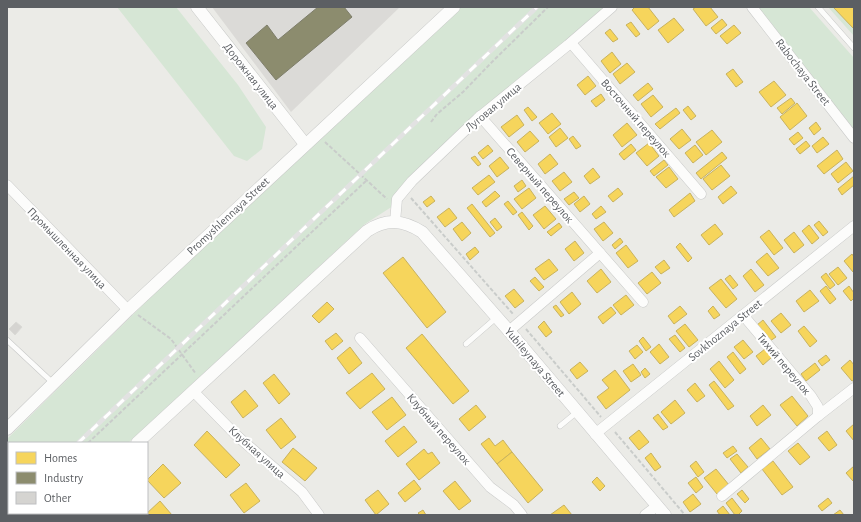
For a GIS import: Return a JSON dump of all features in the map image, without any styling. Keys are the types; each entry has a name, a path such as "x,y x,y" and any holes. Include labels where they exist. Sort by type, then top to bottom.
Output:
{"street":[{"name":"Дорожная улица","path":"197,7 305,144"},
{"name":"Promyshlennaya Street","path":"7,429 128,309 454,7"},
{"name":"Луговая улица","path":"395,222 397,199 404,191 480,116 571,43 612,7"},
{"name":"Rabochaya Street","path":"752,7 854,138"},
{"name":"Восточный переулок","path":"571,43 701,194"},
{"name":"Северный переулок","path":"480,116 643,302"},
{"name":"Промышленная улица","path":"7,185 128,309"},
{"path":"139,442 367,231 380,224 395,222"},
{"name":"Yubileynaya Street","path":"395,222 411,225 422,232 497,317 661,510"},
{"name":"Sovkhoznaya Street","path":"596,434 854,226"},
{"path":"509,331 600,253"},
{"name":"Тихий переулок","path":"743,315 811,396 818,407 818,416"},
{"name":"Клубный переулок","path":"360,338 490,487 514,505 522,515"},
{"path":"722,496 854,388"},
{"name":"Клубная улица","path":"194,391 236,435 302,492 319,515"},
{"path":"645,515 661,510"}],"lane":[{"path":"818,7 854,48"},
{"path":"466,344 497,317"},
{"path":"7,340 53,383"},
{"path":"560,426 577,412"}],"path":[{"path":"431,122 437,114 463,92 548,7"},
{"path":"317,134 389,201"},
{"path":"89,442 367,180"},
{"path":"404,191 520,322 685,515"},
{"path":"128,309 171,339 203,383"}],"shaded area":[{"path":"212,7 400,7 291,112"}],"green space":[{"path":"117,7 176,7 238,85 266,127 262,149 247,161 234,156"},
{"path":"461,7 604,7 569,38 475,114 408,179 393,206 365,224 129,442 8,442 8,514 50,514 7,515 7,439 236,213"},
{"path":"755,7 809,7 854,58 854,133"},
{"path":"828,7 854,7 854,36"}],"building: Homes":[{"path":"635,7 648,7 659,21 648,30 632,10"},
{"path":"696,7 710,7 718,17 706,26 693,9"},
{"path":"833,7 854,7 854,29"},
{"path":"674,18 684,30 668,43 658,30"},
{"path":"722,19 727,25 716,34 711,28"},
{"path":"631,22 640,34 636,37 626,25"},
{"path":"734,25 741,33 727,44 720,36"},
{"path":"610,29 618,39 613,42 605,33"},
{"path":"612,52 621,64 610,73 601,61"},
{"path":"627,63 635,72 620,84 613,74"},
{"path":"733,69 743,82 736,87 726,74"},
{"path":"588,76 596,86 585,95 577,85"},
{"path":"774,81 786,95 771,107 759,92"},
{"path":"648,83 653,89 638,101 633,95"},
{"path":"601,94 605,100 596,107 591,101"},
{"path":"653,95 663,107 651,117 641,104"},
{"path":"791,98 795,103 782,114 777,108"},
{"path":"797,103 807,116 790,130 780,117"},
{"path":"688,106 696,116 691,120 683,110"},
{"path":"528,107 537,117 532,121 524,110"},
{"path":"676,108 680,113 660,129 655,124"},
{"path":"552,113 561,124 548,134 539,123"},
{"path":"517,115 524,125 509,137 501,127"},
{"path":"816,122 821,129 814,135 809,128"},
{"path":"627,123 637,135 622,147 613,135"},
{"path":"560,128 568,138 556,147 549,137"},
{"path":"682,129 691,140 679,149 670,139"},
{"path":"712,130 722,142 706,155 696,142"},
{"path":"530,131 539,141 525,152 517,142"},
{"path":"798,132 803,138 794,145 789,139"},
{"path":"573,136 581,146 576,149 569,139"},
{"path":"823,137 829,144 817,153 812,146"},
{"path":"806,141 810,146 800,154 796,149"},
{"path":"649,143 659,156 647,166 636,153"},
{"path":"631,144 636,150 624,160 619,154"},
{"path":"488,145 493,151 483,159 478,153"},
{"path":"695,145 703,155 693,163 685,153"},
{"path":"837,150 843,159 824,174 817,166"},
{"path":"722,152 727,158 701,179 696,173"},
{"path":"550,154 558,164 545,174 538,164"},
{"path":"475,156 481,164 478,166 471,158"},
{"path":"500,157 509,168 497,177 489,166"},
{"path":"664,160 668,165 654,176 650,171"},
{"path":"846,162 853,171 838,183 831,174"},
{"path":"721,165 730,176 712,190 703,179"},
{"path":"669,167 678,179 666,188 656,177"},
{"path":"593,168 600,177 590,184 584,176"},
{"path":"564,172 572,182 560,191 552,181"},
{"path":"489,175 495,182 478,195 472,188"},
{"path":"854,176 854,185 842,195 838,189"},
{"path":"522,180 526,186 518,192 514,186"},
{"path":"731,186 737,193 723,204 718,197"},
{"path":"529,188 536,198 522,209 514,199"},
{"path":"618,188 623,194 613,202 608,196"},
{"path":"495,191 500,196 486,207 482,202"},
{"path":"574,192 579,198 569,205 564,199"},
{"path":"690,193 695,201 674,217 669,210"},
{"path":"431,196 435,201 427,207 423,202"},
{"path":"584,196 590,204 580,212 574,204"},
{"path":"508,201 517,212 513,215 504,204"},
{"path":"472,204 495,233 490,237 467,208"},
{"path":"545,206 556,219 544,229 533,215"},
{"path":"601,206 606,212 596,219 592,214"},
{"path":"449,208 457,218 445,227 437,217"},
{"path":"522,212 533,226 529,230 518,215"},
{"path":"495,218 502,227 497,231 490,222"},
{"path":"819,221 828,232 823,236 814,225"},
{"path":"462,222 471,233 462,241 453,229"},
{"path":"604,222 613,233 603,241 594,229"},
{"path":"559,223 562,227 551,236 547,232"},
{"path":"715,224 723,234 709,245 701,235"},
{"path":"809,225 819,238 812,244 802,231"},
{"path":"769,230 783,248 774,255 760,237"},
{"path":"794,232 804,245 794,253 784,240"},
{"path":"620,238 623,242 615,249 612,245"},
{"path":"575,241 584,253 574,261 565,249"},
{"path":"680,243 692,258 688,262 676,247"},
{"path":"626,245 638,261 628,268 616,253"},
{"path":"475,247 479,252 470,260 466,254"},
{"path":"767,253 779,268 768,276 756,262"},
{"path":"852,254 854,257 853,272 844,261"},
{"path":"403,257 446,312 427,328 383,273"},
{"path":"549,259 558,270 544,280 535,269"},
{"path":"664,260 670,268 661,274 655,267"},
{"path":"838,267 847,278 838,285 829,274"},
{"path":"601,269 611,282 597,293 587,281"},
{"path":"751,269 764,285 755,292 743,276"},
{"path":"652,272 661,283 647,294 638,283"},
{"path":"826,273 835,285 830,289 821,277"},
{"path":"730,275 738,285 733,289 725,279"},
{"path":"535,277 544,287 539,291 530,281"},
{"path":"721,279 737,299 726,308 709,288"},
{"path":"826,286 836,299 830,304 820,291"},
{"path":"849,286 854,293 854,298 851,301 843,291"},
{"path":"514,289 524,301 515,308 505,296"},
{"path":"810,290 819,301 804,312 796,301"},
{"path":"572,292 581,304 569,314 560,302"},
{"path":"626,295 634,305 621,315 613,305"},
{"path":"327,302 334,309 319,323 312,316"},
{"path":"556,305 564,315 561,317 553,307"},
{"path":"680,306 687,314 674,324 668,316"},
{"path":"713,306 720,315 714,319 708,311"},
{"path":"611,307 616,313 603,324 598,317"},
{"path":"781,313 791,325 781,333 771,321"},
{"path":"763,320 776,337 770,341 757,325"},
{"path":"544,321 552,332 546,337 538,327"},
{"path":"685,324 698,340 689,347 676,331"},
{"path":"804,326 817,341 810,347 798,331"},
{"path":"336,333 343,341 332,350 325,341"},
{"path":"422,334 469,391 453,404 406,348"},
{"path":"675,335 685,348 680,352 669,339"},
{"path":"643,337 651,347 646,351 639,341"},
{"path":"743,340 753,352 744,359 734,347"},
{"path":"659,344 669,357 660,364 650,352"},
{"path":"637,345 643,352 635,359 629,351"},
{"path":"350,347 362,363 349,374 337,358"},
{"path":"765,349 772,357 763,365 756,356"},
{"path":"733,352 746,369 740,374 727,357"},
{"path":"826,355 830,360 822,366 818,361"},
{"path":"850,360 854,365 854,380 852,381 841,368"},
{"path":"719,361 734,380 725,388 710,369"},
{"path":"580,362 588,371 577,379 570,370"},
{"path":"815,363 820,370 806,381 801,374"},
{"path":"633,364 641,375 631,382 623,371"},
{"path":"645,368 650,374 645,378 641,372"},
{"path":"615,370 630,390 606,409 597,397 609,388 602,380"},
{"path":"372,373 385,389 360,409 346,393"},
{"path":"274,374 290,394 279,404 263,383"},
{"path":"714,381 734,406 728,410 709,385"},
{"path":"695,383 705,396 697,402 687,390"},
{"path":"245,390 258,406 243,418 231,402"},
{"path":"792,396 808,416 797,426 780,405"},
{"path":"392,397 406,415 387,430 372,412"},
{"path":"675,400 685,413 671,424 661,412"},
{"path":"476,405 486,417 469,431 459,419"},
{"path":"763,405 771,415 757,426 750,416"},
{"path":"658,414 668,427 663,430 653,418"},
{"path":"281,418 296,437 281,449 266,430"},
{"path":"854,424 854,441 846,431"},
{"path":"404,426 417,442 398,457 385,441"},
{"path":"639,430 649,442 639,450 629,438"},
{"path":"207,431 240,465 226,478 194,445"},
{"path":"827,431 837,445 829,451 818,438"},
{"path":"489,438 495,446 503,440 512,452 497,464 481,444"},
{"path":"761,438 770,449 757,459 749,448"},
{"path":"798,443 810,457 800,465 788,451"},
{"path":"733,446 737,451 727,458 723,453"},
{"path":"293,448 317,468 305,481 282,462"},
{"path":"424,449 428,454 432,452 440,463 419,480 406,464"},
{"path":"512,452 543,490 528,503 497,464"},
{"path":"651,453 661,467 655,471 645,458"},
{"path":"737,454 748,467 741,473 730,459"},
{"path":"696,461 704,472 698,477 690,466"},
{"path":"773,461 793,487 782,495 762,469"},
{"path":"163,464 181,483 164,498 148,481 148,479"},
{"path":"854,466 854,481 853,481 846,473"},
{"path":"716,469 729,485 717,494 704,478"},
{"path":"597,477 605,486 600,491 592,482"},
{"path":"696,477 703,487 696,493 688,483"},
{"path":"414,480 421,489 405,502 398,493"},
{"path":"455,481 471,501 459,510 443,491"},
{"path":"246,483 260,501 244,513 230,495"},
{"path":"378,490 389,504 376,515 365,500"},
{"path":"742,490 749,499 745,503 737,494"},
{"path":"693,494 701,504 690,512 683,502"},
{"path":"732,498 742,511 738,515 735,515 726,503"},
{"path":"828,498 832,503 822,511 818,506"},
{"path":"160,501 172,515 145,515 148,514 148,512"},
{"path":"564,505 572,515 550,515"},
{"path":"723,506 730,515 720,515 717,511"},
{"path":"423,510 426,515 420,515 418,513"},
{"path":"840,510 844,515 833,515"}],"building: Industry":[{"path":"318,7 344,7 352,17 276,80 246,43 267,25 278,40"}],"building: Other":[{"path":"16,322 22,327 15,335 9,329"}],"railway":[{"path":"79,442 537,7"}]}
